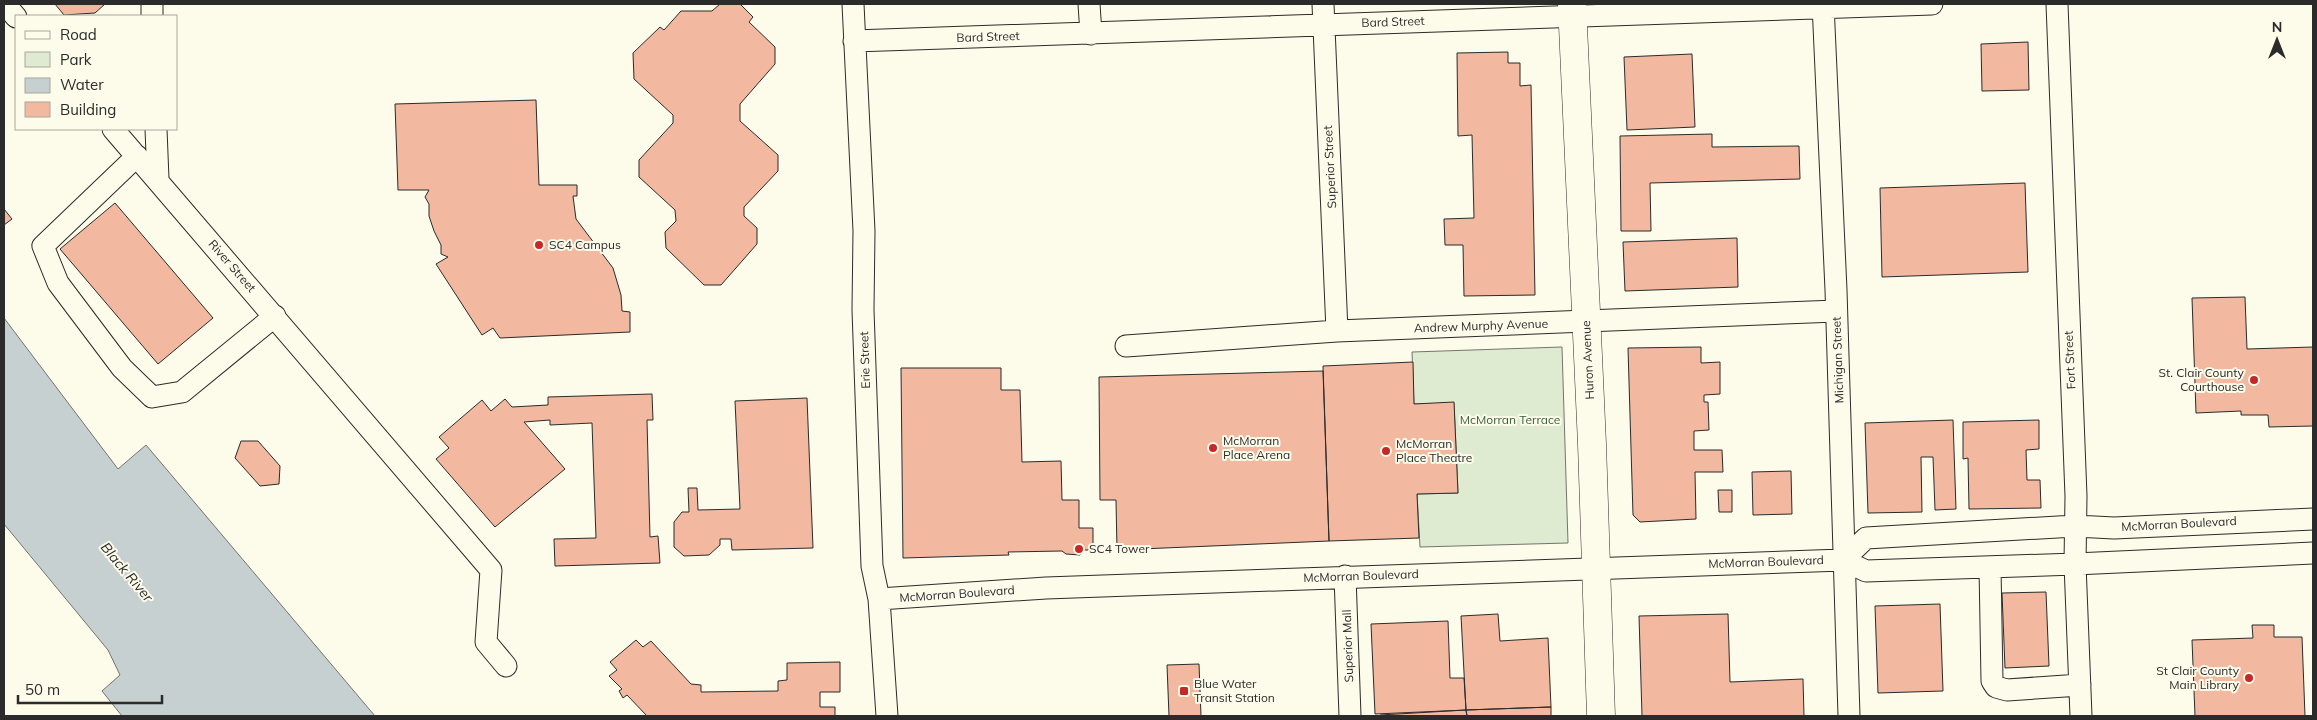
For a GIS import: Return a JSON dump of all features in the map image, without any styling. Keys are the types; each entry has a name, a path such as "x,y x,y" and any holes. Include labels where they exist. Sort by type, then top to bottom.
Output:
{"main road":[{"name":"Huron Avenue","path":"1572,10 1596,567 1600,716"}],"street":[{"path":"5,4 15,16"},
{"name":"Erie Street","path":"853,4 864,231 863,310 872,566 879,599 887,716"},
{"path":"1089,4 1091,34"},
{"name":"Bard Street","path":"854,41 1091,34 1323,14 1932,4"},
{"name":"Fort Street","path":"2057,4 2075,478 2075,564 2081,716"},
{"name":"Michigan Street","path":"1823,6 1836,311 1849,716"},
{"name":"Superior Street","path":"1323,14 1337,331"},
{"name":"River Street","path":"114,130 158,179 491,570 486,642 506,666"},
{"path":"156,130 158,179"},
{"path":"137,156 43,246 58,283 122,368 152,397 182,392 275,316"},
{"name":"Andrew Murphy Avenue","path":"1126,346 1337,331 1836,311"},
{"name":"McMorran Boulevard","path":"1843,560 1866,538 2075,526 2114,528 2313,519"},
{"name":"McMorran Boulevard","path":"879,599 1046,588 1596,567 1843,560 1866,571 2313,553"},
{"path":"1990,567 1992,681 1996,687 2007,690 2080,685"},
{"name":"Superior Mall","path":"1345,576 1350,716"}],"green space":[{"name":"McMorran Terrace","path":"1562,347 1568,543 1420,547 1417,494 1458,493 1454,403 1414,404 1412,352"}],"water":[{"name":"Black River","path":"4,318 118,469 146,445 375,716 122,716 102,691 120,675 108,650 4,524"}],"building":[{"path":"55,4 105,4 95,13 64,15"},
{"path":"720,4 740,4 753,17 749,22 775,47 775,64 740,104 740,121 778,155 778,171 744,207 744,216 757,228 757,244 721,285 704,285 666,248 665,232 676,221 675,210 639,177 639,160 673,123 673,115 634,79 633,53 660,27 664,30 681,11 712,11"},
{"path":"2028,42 2029,90 1982,91 1981,44"},
{"path":"1508,52 1508,63 1520,63 1520,86 1531,85 1535,295 1464,296 1463,245 1445,245 1444,219 1474,218 1472,135 1458,136 1457,53"},
{"path":"1692,54 1695,127 1627,130 1624,57"},
{"path":"536,100 539,185 577,185 577,196 573,196 576,219 613,268 621,295 622,311 630,312 630,332 500,338 493,328 482,335 436,264 448,257 441,254 441,245 429,216 429,204 425,197 429,190 398,190 395,104"},
{"path":"1712,134 1712,147 1799,146 1800,179 1650,183 1651,231 1621,231 1620,136"},
{"path":"2025,183 2028,272 1882,277 1880,188"},
{"path":"115,203 213,318 158,364 60,249"},
{"path":"4,209 12,219 4,225"},
{"path":"1737,238 1738,287 1625,291 1623,242"},
{"name":"St. Clair County Courthouse","path":"2245,297 2247,349 2313,347 2313,426 2269,427 2268,415 2241,415 2241,411 2196,413 2192,298"},
{"path":"1701,347 1701,363 1720,362 1720,394 1704,395 1704,402 1708,402 1709,430 1694,431 1694,450 1722,450 1723,472 1695,472 1696,519 1640,522 1633,515 1628,348"},
{"path":"1413,362 1414,404 1454,402 1458,493 1417,494 1419,538 1329,541 1323,366"},
{"path":"901,368 1001,368 1001,390 1020,390 1022,462 1061,461 1062,500 1079,500 1079,528 1093,528 1093,550 1083,550 1080,555 1066,554 1062,551 1008,552 1009,555 903,558"},
{"path":"1323,371 1329,541 1117,550 1116,500 1100,500 1099,377"},
{"path":"652,394 653,420 647,420 650,537 658,536 660,563 555,566 554,539 596,538 592,423 550,425 550,420 524,422 565,469 495,527 436,459 449,448 439,437 482,400 491,411 505,399 512,407 548,405 548,397"},
{"path":"807,398 813,548 732,550 731,539 720,539 720,545 709,555 684,556 674,547 674,522 682,512 689,512 688,488 697,488 698,510 740,509 735,401"},
{"path":"1953,420 1956,509 1935,510 1933,457 1921,457 1922,512 1868,513 1865,423"},
{"path":"2039,420 2039,449 2026,450 2027,480 2040,480 2041,508 1969,509 1968,458 1963,459 1963,422"},
{"path":"241,441 258,441 280,466 279,484 260,486 235,458"},
{"path":"1791,471 1792,514 1753,515 1752,472"},
{"path":"1718,490 1732,490 1732,512 1719,512"},
{"path":"2046,592 2049,666 2005,668 2002,593"},
{"path":"1940,604 1943,691 1878,693 1875,606"},
{"path":"1498,614 1500,641 1548,638 1551,707 1466,710 1461,616"},
{"path":"1728,614 1730,682 1803,679 1804,716 1642,716 1639,616"},
{"path":"1448,621 1450,678 1464,678 1466,710 1375,714 1371,624"},
{"name":"St Clair County Main Library","path":"2252,625 2274,625 2274,637 2302,637 2305,716 2195,716 2192,640 2253,638"},
{"path":"636,640 643,647 651,641 691,684 701,685 701,692 778,691 778,681 787,680 787,663 840,662 840,692 820,692 820,707 835,707 835,716 647,716 627,695 623,698 619,691 622,689 609,676 617,670 610,662"},
{"name":"Blue Water Transit Station","path":"1199,664 1201,716 1169,716 1167,665"},
{"path":"1551,707 1551,716 1467,716 1466,710"},
{"path":"1466,710 1467,716 1380,716 1380,715"}],"place":[{"name":"SC4 Campus","path":"539,245"},
{"name":"St. Clair County Courthouse","path":"2254,380"},
{"name":"McMorran Place Arena","path":"1213,448"},
{"name":"McMorran Place Theatre","path":"1386,451"},
{"name":"SC4 Tower","path":"1079,549"},
{"name":"St Clair County Main Library","path":"2249,678"},
{"name":"Blue Water Transit Station","path":"1184,691"}]}
